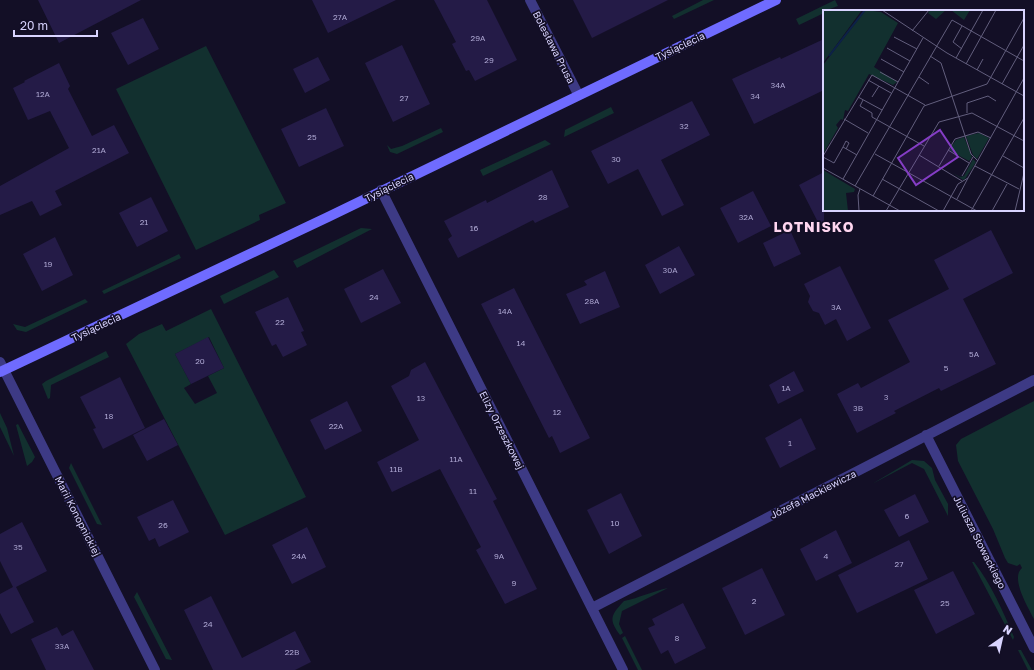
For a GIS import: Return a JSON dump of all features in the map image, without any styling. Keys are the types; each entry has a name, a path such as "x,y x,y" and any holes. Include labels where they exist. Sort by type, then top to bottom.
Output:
{"street":[{"name":"Bolesława Prusa","path":"530,0 578,94"},
{"name":"Tysiąclecia","path":"1,368 381,190 776,0"},
{"name":"Elizy Orzeszkowej","path":"381,190 623,670"},
{"name":"Marii Konopnickiej","path":"1,368 155,670"},
{"name":"Józefa Mackiewicza","path":"592,608 1034,380"},
{"name":"Juliusza Słowackiego","path":"926,435 1034,648"}],"green space":[{"path":"703,0 714,0 674,19 672,16"},
{"path":"835,0 838,6 823,10 823,13 799,25 796,19"},
{"path":"206,46 286,203 259,215 260,220 196,250 116,89"},
{"path":"611,107 614,113 564,137 565,130"},
{"path":"441,128 443,132 397,154 390,152 387,145 391,149 402,146"},
{"path":"545,140 551,144 483,176 480,170"},
{"path":"361,228 372,229 297,268 293,261"},
{"path":"179,254 181,258 104,294 102,291"},
{"path":"274,270 279,277 224,304 220,296"},
{"path":"85,299 88,302 26,332 17,330 13,324 25,327"},
{"path":"211,309 306,497 225,535 126,344 139,334 162,324 166,331","holes":["209,337 224,368 208,376 217,393 195,404 184,388 191,384 175,354"]},
{"path":"106,351 109,357 51,385 50,398 48,399 42,384"},
{"path":"1034,401 1034,619 1024,600 1019,585 1018,578 1022,568 1020,564 1017,566 1008,563 1005,558 993,529 958,461 956,445 961,439"},
{"path":"0,413 7,428 14,456 0,427"},
{"path":"18,424 35,457 27,466 16,425"},
{"path":"912,460 924,461 932,468 935,480 948,504 948,516 924,469 912,463 872,484"},
{"path":"71,463 102,525 97,524 69,468"},
{"path":"972,562 974,562 986,579 1006,617 1014,637 1013,640"},
{"path":"668,588 622,611 619,624 623,633 620,635 614,625 613,617 616,610 624,601"},
{"path":"137,592 172,660 166,659 134,597"},
{"path":"625,636 642,670 638,670 622,638"},
{"path":"1018,650 1021,650 1032,670 1028,670"}],"building":[{"path":"38,0 141,0 59,43"},
{"path":"312,0 396,0 328,33"},
{"path":"434,0 487,0 517,60 475,81 469,70 466,71 452,44 456,42"},
{"path":"573,0 668,0 592,38"},
{"path":"143,18 159,49 128,65 111,33"},
{"path":"823,39 823,90 754,124 732,79 780,57 781,59"},
{"path":"402,45 430,104 393,122 365,63"},
{"path":"318,57 330,80 305,93 293,69"},
{"path":"59,63 70,86 68,89 92,136 114,125 129,153 55,191 62,205 40,216 32,201 0,215 0,186 69,148 50,111 28,120 13,88"},
{"path":"692,101 710,135 661,160 684,205 662,216 638,169 608,184 591,151"},
{"path":"326,108 344,146 299,167 281,129"},
{"path":"552,170 569,207 535,223 533,220 458,258 448,239 452,236 444,221 486,200 487,203"},
{"path":"823,173 824,234 799,185"},
{"path":"753,191 771,226 738,243 720,208"},
{"path":"151,197 168,231 137,247 119,213"},
{"path":"790,230 801,254 774,267 763,243"},
{"path":"991,230 1013,273 963,299 996,364 941,391 939,388 894,411 896,413 857,433 837,394 858,383 861,388 910,362 888,320 949,289 934,260"},
{"path":"55,237 73,275 42,291 23,254"},
{"path":"679,246 695,275 660,294 645,265"},
{"path":"840,266 871,328 847,341 836,319 825,325 819,313 813,311 808,302 810,296 804,284"},
{"path":"383,269 401,303 361,323 344,289"},
{"path":"605,271 620,307 580,324 566,294 587,285 584,281"},
{"path":"514,288 590,438 560,453 552,436 549,438 481,304"},
{"path":"288,297 304,331 301,332 307,345 283,357 276,344 272,346 255,312"},
{"path":"208,337 224,368 191,384 175,354"},
{"path":"425,362 497,499 493,501 537,589 505,604 476,550 481,547 440,469 392,492 377,462 419,440 391,386 409,376 411,370"},
{"path":"794,371 804,391 778,404 769,385"},
{"path":"120,377 145,428 103,449 93,429 96,428 80,397"},
{"path":"347,401 362,431 325,450 310,420"},
{"path":"801,418 816,449 780,468 765,438"},
{"path":"164,419 178,445 147,461 133,435"},
{"path":"621,493 642,536 609,554 587,510"},
{"path":"915,494 929,522 899,537 884,510"},
{"path":"173,500 189,532 159,547 155,538 149,541 137,517"},
{"path":"22,522 47,571 16,587 34,622 11,634 0,613 0,594 13,587 0,561 0,534"},
{"path":"307,527 326,567 292,584 272,545"},
{"path":"836,530 852,563 816,581 800,549"},
{"path":"909,540 928,579 857,613 838,575"},
{"path":"762,568 785,615 745,635 722,588"},
{"path":"953,571 975,614 936,634 914,590"},
{"path":"211,596 242,658 295,631 311,662 295,670 213,670 184,610"},
{"path":"683,603 706,648 675,664 668,650 661,654 648,628 655,625 652,619"},
{"path":"57,627 62,636 73,630 94,670 46,670 31,639"}],"district":[{"name":"LOTNISKO","path":"814,226"}]}
